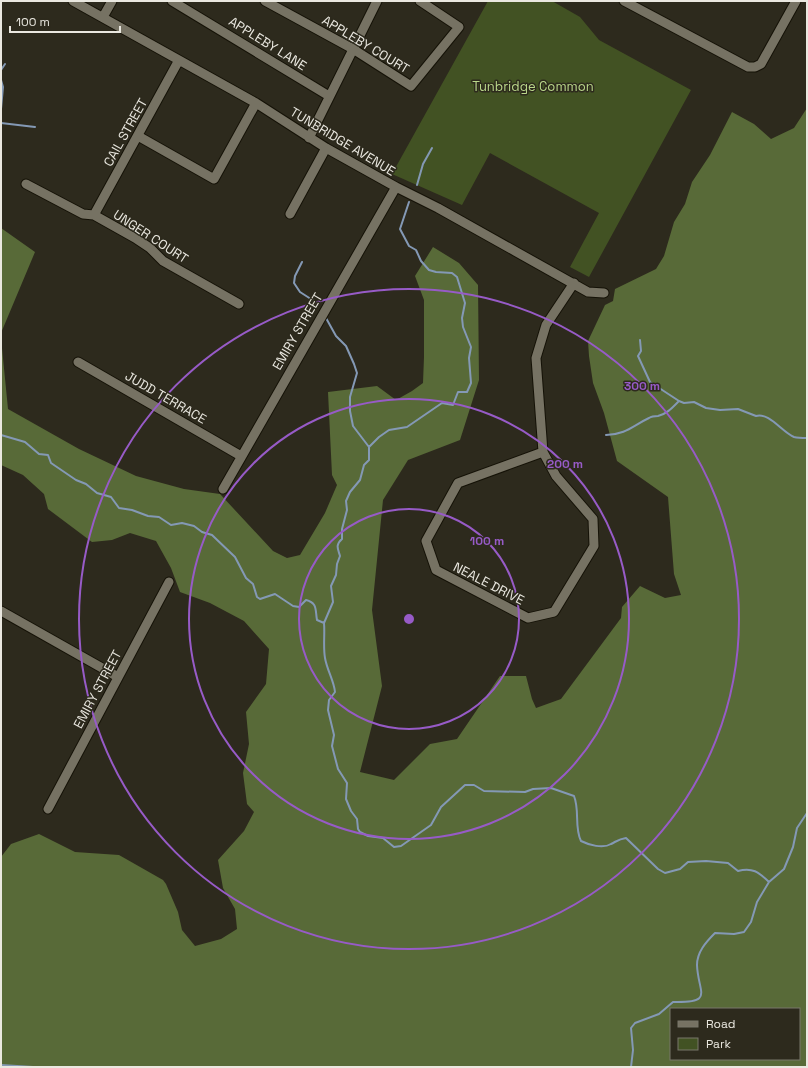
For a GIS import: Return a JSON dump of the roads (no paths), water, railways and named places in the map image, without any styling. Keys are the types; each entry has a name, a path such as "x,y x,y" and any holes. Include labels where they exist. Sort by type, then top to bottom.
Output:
{"street":[{"name":"TUNBRIDGE AVENUE","path":"73,1 256,104 309,138 396,187 438,208 588,292 604,294"},
{"path":"102,17 112,1"},
{"name":"APPLEBY LANE","path":"172,1 329,96"},
{"name":"APPLEBY COURT","path":"265,1 354,49 411,86 459,27 420,1"},
{"path":"309,138 377,1"},
{"path":"624,1 748,67 755,67 761,64 796,1"},
{"name":"CAIL STREET","path":"94,216 179,60"},
{"path":"138,136 214,179 256,104"},
{"path":"290,214 326,148"},
{"name":"UNGER COURT","path":"26,184 83,214 94,216 135,238 150,248 164,261 239,304"},
{"name":"EMIRY STREET","path":"223,489 396,187"},
{"name":"NEALE DRIVE","path":"543,452 458,483 426,541 436,570 528,618 554,612 594,546 593,519 556,476 543,452 536,358 546,325 574,283"},
{"name":"JUDD TERRACE","path":"78,362 241,456"},
{"name":"EMIRY STREET","path":"48,809 169,582"},
{"path":"1,611 118,677"}],"waterway":[{"path":"1,70 5,64"},
{"path":"1,80 3,87 1,109"},
{"path":"1,123 35,127"},
{"path":"417,185 423,164 432,148"},
{"path":"324,623 333,602 331,586 336,575 337,564 340,556 338,545 342,539 342,529 347,510 346,501 350,492 360,480 364,465 369,460 369,447 389,430 407,427 442,403 453,405 458,392 467,392 471,383 469,358 471,347 463,327 462,318 465,303 457,277 452,273 429,270 421,261 416,250 409,246 400,229 409,202"},
{"path":"302,262 295,276 294,283 300,292 314,301"},
{"path":"326,318 336,336 346,346 354,364 357,373 350,397 350,411 353,426 369,447"},
{"path":"640,340 641,351 638,356 650,382 679,401 684,403 694,402 706,408 720,410 738,409 756,416 766,417 794,437 807,438"},
{"path":"606,435 619,433 650,417 664,414 679,401"},
{"path":"1,435 25,442 39,454 48,455 51,463 76,480 86,484 97,493 111,497 119,508 132,510 148,516 159,517 171,525 182,523 194,526 202,532 212,535 235,557 246,578 253,584 257,597 260,599 275,594 293,606 299,607 306,600 310,601 314,605 317,620 324,623 325,658 335,692 329,700 328,710 334,735 332,746 338,769 347,783 346,799 351,811 357,819 358,829 360,832 368,836 383,838 394,847 401,846 431,825 441,807 465,785 474,785 484,791 525,792 533,789 551,788 574,796 577,807 577,825 581,841 596,846 604,846 626,838 658,869 665,873 680,869 688,862 706,861 728,863 738,871 755,871 769,882"},
{"path":"631,1067 633,1050 631,1028 635,1023 659,1014 673,1002 695,1001 699,998 701,989 697,960 703,948 715,933 734,934 744,932 751,922 757,902 769,882 784,869 793,847 797,828 807,813"},
{"path":"1,1065 33,1067"}],"park label":[{"name":"Tunbridge Common","path":"533,86"}]}
